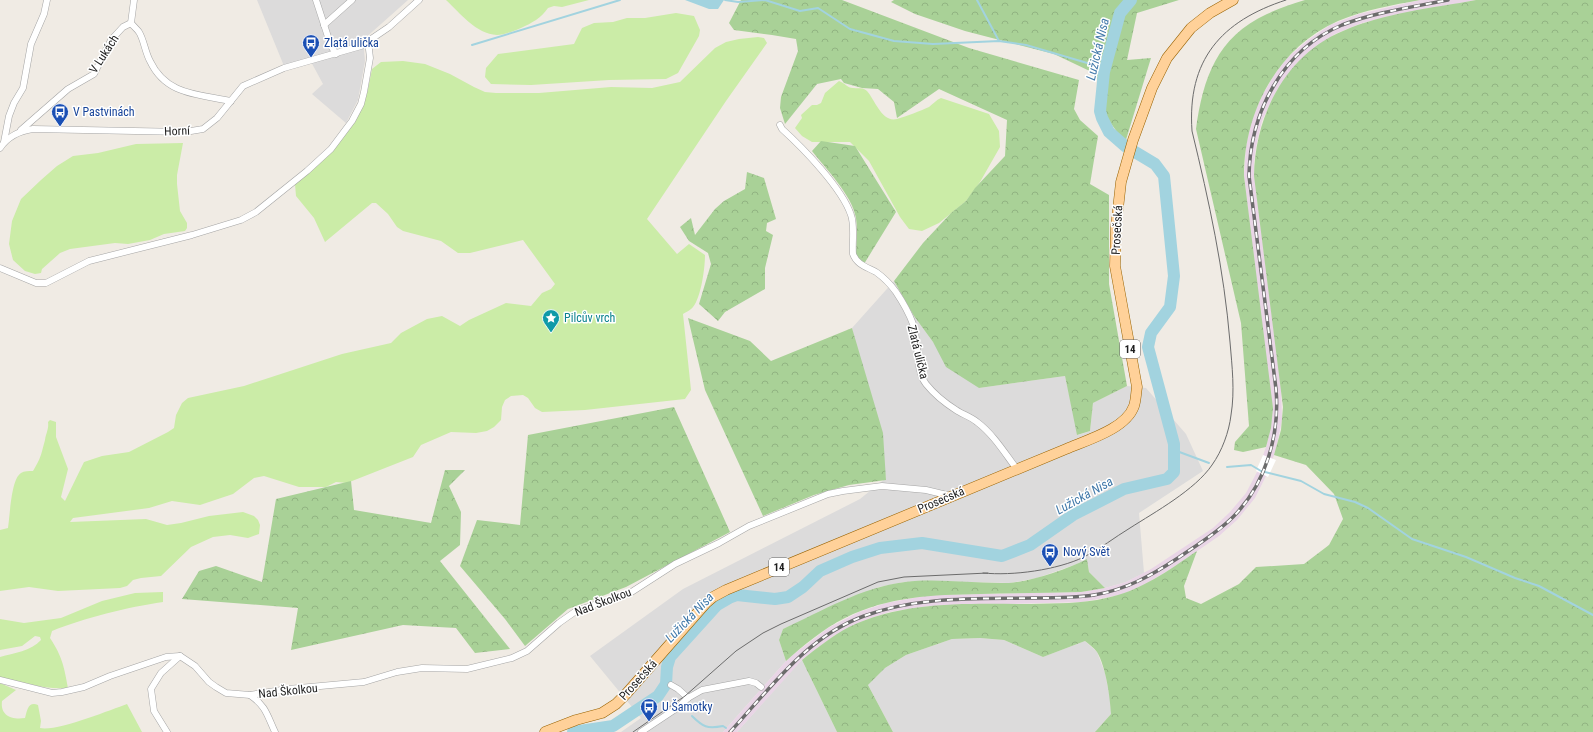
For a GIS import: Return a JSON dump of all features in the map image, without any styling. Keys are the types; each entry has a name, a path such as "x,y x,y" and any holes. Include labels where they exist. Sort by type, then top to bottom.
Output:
{"main road":[{"name":"Prosečská","path":"546,732 576,720 602,713 616,704 694,616 713,597 726,590 951,496 1118,425 1124,421 1134,406 1137,387 1115,266 1118,200 1121,182 1133,140 1158,74 1177,44 1196,24 1210,13 1233,0"}],"street":[{"path":"4,142 9,116 23,88 31,44 44,14 47,0"},
{"path":"130,23 134,0"},
{"path":"316,0 331,46 336,54"},
{"path":"324,25 352,0"},
{"name":"Horní","path":"22,130 185,132 203,129 217,118 243,86 284,68 361,46 389,27 419,0"},
{"name":"V Lukách","path":"22,130 68,89 94,74 112,40 122,27 130,23 139,32 156,74 169,85 181,91 231,101"},
{"path":"0,268 36,284 46,283 89,261 192,235 241,220 256,212 332,149 352,121 361,104 364,92 370,58 368,41"},
{"name":"Zlatá ulička","path":"780,125 782,129 812,158 844,202 851,215 854,259 860,264 878,273 896,292 913,325 920,369 925,382 944,401 986,429 1016,468"},
{"path":"0,148 4,142 22,130"},
{"name":"Nad Školkou","path":"180,656 194,666 209,682 226,693 250,695 288,689 364,682 397,672 422,668 467,668 512,658 527,651 558,623 576,611 630,593 675,564 719,544 749,526 828,494 843,490 882,486 926,490 951,496"},
{"path":"0,680 52,693 62,692 84,687 110,676 166,657 180,656"},
{"path":"167,732 154,711 151,689 161,673 180,656"},
{"path":"641,732 666,716 688,698 702,690 749,681 762,687"},
{"path":"671,685 688,698"},
{"name":"Nad Školkou","path":"250,695 262,704 275,732"}],"shaded area":[{"path":"257,0 408,0 363,40 365,61 358,100 346,123 312,94 323,84 309,58 284,66"},
{"path":"1420,0 1476,0 1362,23 1335,34 1296,64 1277,90 1262,121 1254,163 1281,388 1282,420 1276,450 1266,476 1255,498 1237,520 1219,536 1174,567 1144,585 1120,595 1082,602 931,606 889,612 863,621 834,636 802,660 737,732 723,732 786,661 795,653 828,628 859,612 886,603 930,595 1081,592 1105,588 1126,582 1151,569 1213,528 1230,512 1246,493 1257,472 1266,447 1272,418 1244,176 1246,146 1252,118 1274,75 1288,57 1308,40 1330,25 1359,14"},
{"path":"894,281 914,316 933,342 979,388 1065,376 1078,435 1090,431 1093,403 1127,386 1146,388 1186,434 1203,471 1139,513 1144,573 1126,582 1105,588 1089,572 1087,559 1037,578 1010,583 922,581 904,582 879,587 783,629 779,640 786,661 723,732 621,732 641,718 590,656 683,589 860,499 886,478 852,328"},
{"path":"980,638 1004,640 1043,657 1085,641 1097,652 1105,673 1110,698 1111,714 1095,732 893,732 868,685 885,668 906,655 952,639"},
{"path":"802,660 837,732 737,732 792,670"}],"green space":[{"path":"446,0 589,0 562,7 554,6 548,8 529,24 509,33 497,35 489,34 475,27"},
{"path":"741,0 842,0 969,48 1079,80 1074,109 1080,120 1098,136 1090,184 1109,195 1109,284 1127,386 1093,403 1090,431 1077,435 1065,376 979,388 946,367 933,342 914,316 894,281 923,243 951,213 966,201 975,188 1005,156 1007,120 939,89 897,118 894,102 878,89 862,88 844,83 841,79 817,84 785,124 780,108 781,97 798,51 796,39 734,30 729,23"},
{"path":"894,0 1179,0 1137,13 1127,60 1151,58 1125,143 1107,118 1096,74 1054,54 965,31 915,14 891,2"},
{"path":"1305,0 1420,0 1379,8 1358,14 1338,21 1316,33 1281,65 1268,85 1258,106 1250,129 1244,176 1273,408 1271,428 1266,447 1243,452 1234,450 1235,442 1249,426 1241,323 1196,129 1199,110 1208,76 1224,47 1236,34 1250,23 1276,10"},
{"path":"1476,0 1593,0 1593,732 1095,732 1111,714 1109,691 1103,666 1097,652 1090,645 1085,641 1043,657 1004,640 980,638 952,639 906,655 885,668 868,685 893,732 837,732 802,660 825,642 849,627 871,618 893,612 938,605 1031,604 1097,600 1119,595 1143,585 1197,551 1184,586 1186,598 1201,604 1239,584 1256,567 1304,564 1329,545 1343,519 1334,494 1306,465 1274,455 1281,430 1283,407 1254,176 1260,131 1267,110 1277,90 1305,55 1323,42 1358,25 1391,15"},
{"path":"676,13 694,16 700,30 699,36 678,73 666,79 609,80 531,85 491,84 485,77 486,68 498,54 574,44 582,28 594,23 613,22 627,18 645,18"},
{"path":"758,37 764,38 767,43 726,101 647,219 677,254 689,244 705,255 703,275 696,302 690,310 683,314 691,390 685,399 585,410 542,412 535,408 528,398 523,395 511,396 505,400 502,407 501,420 487,431 476,433 451,432 421,445 413,457 347,483 336,482 326,487 299,487 264,476 254,478 233,494 200,505 172,501 149,508 73,518 70,522 146,519 167,525 209,516 243,512 254,516 260,525 259,534 248,538 230,535 213,537 191,547 161,576 133,580 127,586 120,588 58,591 29,587 0,591 0,530 8,528 15,482 22,472 33,471 42,453 48,429 48,422 50,420 56,422 56,437 68,469 61,497 65,501 84,462 102,456 129,452 168,432 174,428 176,415 182,403 188,398 244,386 342,354 391,343 401,333 427,319 442,316 460,326 469,320 506,303 531,306 542,293 551,289 555,284 523,240 470,253 458,253 441,241 403,231 397,227 388,214 376,203 372,203 325,242 314,218 296,196 295,184 330,154 354,123 363,107 372,69 381,62 403,61 425,64 450,74 485,92 539,93 611,87 652,88 680,82 715,48 726,42"},
{"path":"839,81 849,87 867,91 879,110 887,118 901,118 929,107 941,98 989,114 999,131 1000,147 980,182 966,201 939,223 922,231 909,229 900,217 869,161 850,142 812,142 802,136 795,128 802,118 801,115 812,105 821,103 825,93"},
{"path":"821,141 855,146 896,212 864,264 856,256 857,228 854,209 844,191 812,151"},
{"path":"183,143 177,175 177,184 180,211 187,223 187,228 185,231 164,234 150,240 128,244 115,243 70,249 60,253 42,269 41,273 35,274 25,271 13,260 9,244 12,221 21,199 57,166 73,156 98,153 136,144"},
{"path":"747,172 764,178 776,219 767,223 766,231 773,235 765,268 765,289 725,312 718,321 699,304 711,264 708,253 689,241 680,227 691,218 695,235 715,209 724,201 745,189"},
{"path":"688,318 750,341 771,361 852,328 883,433 886,480 849,485 814,495 763,516 705,390"},
{"path":"674,407 730,532 626,587 568,609 525,646 505,619 460,566 477,520 520,525 528,435"},
{"path":"445,470 465,470 449,486 461,512 460,545 440,561 510,649 475,653 456,628 403,625 291,650 298,608 182,599 199,571 216,566 262,582 276,499 351,481 354,510 431,523"},
{"path":"1087,559 1089,572 1105,588 1081,592 928,596 894,601 861,611 837,622 814,638 786,661 779,640 783,629 842,601 873,589 905,582 918,581 996,583 1018,582 1049,574"},
{"path":"163,592 163,602 106,614 52,631 50,638 62,662 68,688 42,687 0,677 0,657 32,647 41,640 40,637 35,636 22,646 0,650 0,619 24,623 61,618 102,601 135,593"},
{"path":"0,683 16,690 2,701 3,710 5,713 11,717 25,718 27,710 32,704 38,705 41,721 40,728 58,727 70,724 127,704 142,732 0,732"}],"water":[{"path":"685,0 724,0 718,9 709,9"}],"pier":[{"path":"1263,455 1276,460 1268,477 1256,471"}],"waterway":[{"path":"472,45 620,0"},
{"path":"725,0 738,2 765,0 800,11 818,8 850,29 894,41 933,44 999,41 1026,45 1094,65 1106,66"},
{"path":"977,0 999,41"},
{"name":"Lužická Nisa","path":"573,732 613,726 658,696 666,684 667,667 670,657 717,605 729,598 737,595 775,599 788,597 803,587 820,571 852,557 880,548 922,543 1002,556 1030,545 1073,515 1124,489 1167,479 1174,472 1174,444 1148,347 1151,333 1170,307 1174,276 1164,176 1155,164 1125,146 1109,132 1100,111 1104,72 1120,13 1131,0"},
{"path":"1174,450 1209,463"},
{"path":"1227,467 1251,465 1261,471 1301,481 1324,494 1355,502 1368,508 1412,539 1466,557 1515,578 1539,586 1593,615"},
{"path":"692,716 702,725 709,727 723,726 726,728"}],"tram line":[{"path":"983,573 1008,574 1048,569 1073,562 1084,557 1185,492 1205,474 1219,454 1227,435 1231,415 1233,388 1232,360 1220,262 1192,131 1192,106 1195,84 1202,64 1213,47 1226,32 1243,19 1286,0"},
{"path":"633,732 685,696 736,651 763,633 781,624 878,582 904,577 988,573"}],"railway":[{"path":"730,732 790,666 807,651 824,637 843,625 864,616 905,605 926,602 969,599 1056,598 1106,593 1128,586 1158,570 1207,539 1233,517 1244,504 1262,474 1273,441 1276,423 1276,389 1249,176 1251,152 1263,107 1273,86 1286,67 1302,50 1321,36 1355,20 1395,10 1448,0"}],"place":[{"name":"Zlatá ulička","path":"311,58"},
{"name":"V Pastvinách","path":"60,127"},
{"name":"Pilcův vrch","path":"551,333"},
{"name":"Nový Svět","path":"1050,567"},
{"name":"U Šamotky","path":"649,722"}]}
